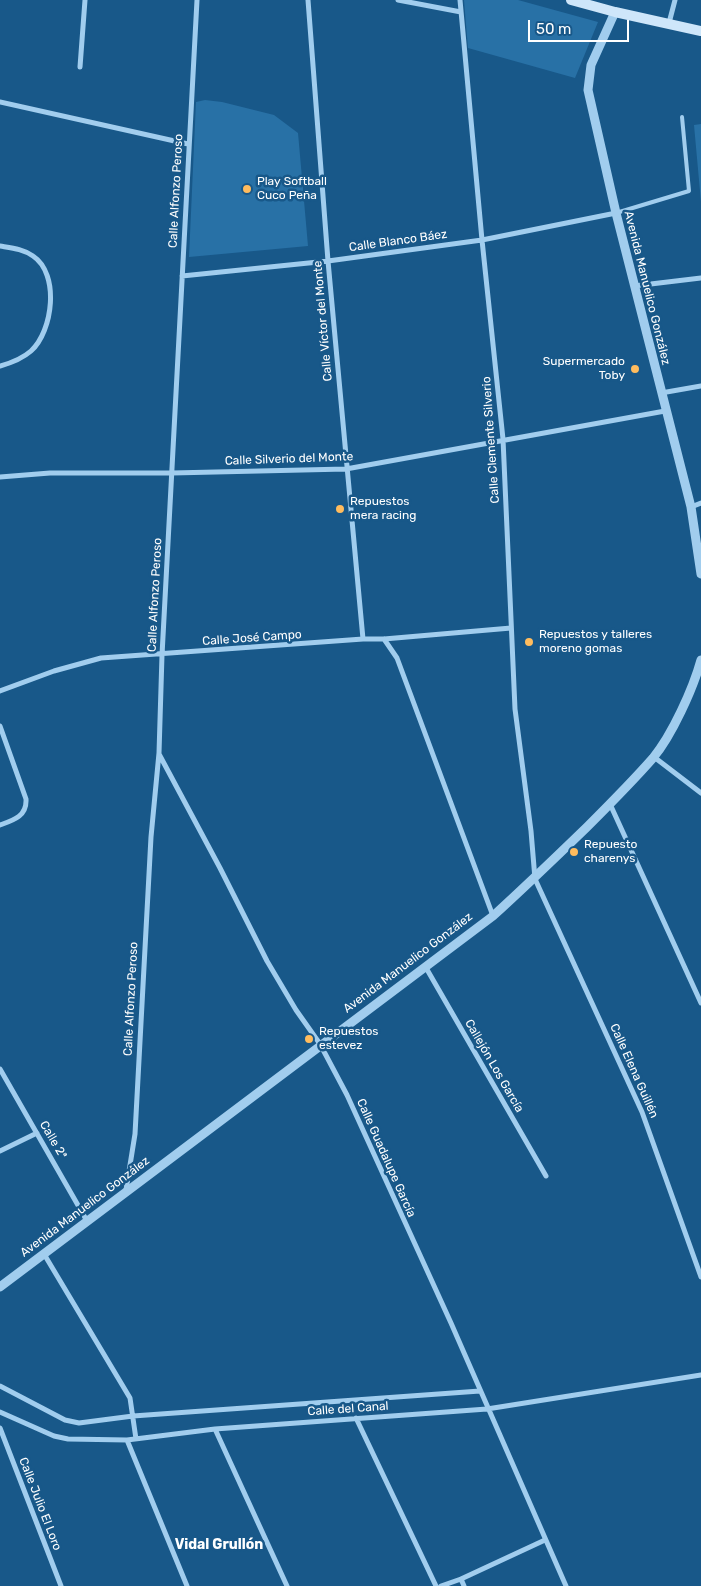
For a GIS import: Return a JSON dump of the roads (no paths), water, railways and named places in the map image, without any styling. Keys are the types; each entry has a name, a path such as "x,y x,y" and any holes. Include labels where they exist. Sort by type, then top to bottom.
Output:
{"main road":[{"path":"571,0 701,31"}],"street":[{"path":"80,67 85,0"},
{"name":"Calle Alfonzo Peroso","path":"126,1190 135,1134 149,857 159,753 162,655 197,0"},
{"name":"Calle Víctor del Monte","path":"308,0 328,261 363,639"},
{"path":"398,0 461,12"},
{"name":"Calle Clemente Silverio","path":"460,0 482,240 503,439 515,709 531,831 535,879"},
{"path":"668,24 675,0"},
{"name":"Avenida Manuelico González","path":"615,12 592,65 588,90 634,286 691,507 701,574"},
{"path":"0,102 188,144"},
{"name":"Calle Blanco Báez","path":"182,276 328,261 482,240 616,213"},
{"path":"0,246 20,249 35,257 50,278 51,293 48,320 39,342 23,356 0,366"},
{"path":"634,286 701,278"},
{"path":"661,393 701,386"},
{"name":"Calle Silverio del Monte","path":"0,477 50,474 172,474 346,469 665,411"},
{"path":"691,507 701,503"},
{"name":"Calle José Campo","path":"0,691 54,671 101,658 384,639 511,628"},
{"path":"384,639 397,658 492,916"},
{"name":"Avenida Manuelico González","path":"0,1287 87,1222 126,1190 492,916 535,879 654,757 675,723 701,660"},
{"path":"0,726 26,799 25,810 19,817 0,825"},
{"name":"Calle Guadalupe García","path":"159,753 267,961 296,1010 320,1044 353,1107 451,1323 566,1586"},
{"path":"654,757 701,793"},
{"path":"610,804 701,1003"},
{"name":"Calle Elena Guillén","path":"535,879 642,1112 701,1277"},
{"name":"Callejón Los García","path":"424,966 546,1176"},
{"name":"Calle 2ª","path":"0,1069 87,1222"},
{"path":"0,1150 37,1133"},
{"path":"44,1254 130,1398 136,1439"},
{"name":"Calle del Canal","path":"0,1412 54,1436 68,1439 127,1440 216,1429 487,1409 701,1375"},
{"path":"0,1386 65,1420 79,1423 134,1416 480,1391"},
{"path":"356,1418 436,1586"},
{"name":"Calle Julio El Loro","path":"0,1428 61,1586"},
{"path":"216,1429 287,1586"},
{"path":"127,1440 187,1586"},
{"path":"440,1586 546,1540"},
{"path":"460,1578 464,1586"}],"lane":[{"path":"616,213 689,191 682,117"}],"place":[{"name":"Play Softball Cuco Peña","path":"247,189"},
{"name":"Supermercado Toby","path":"635,369"},
{"name":"Repuestos mera racing","path":"340,509"},
{"name":"Repuestos y talleres moreno gomas","path":"529,642"},
{"name":"Repuesto charenys","path":"574,852"},
{"name":"Repuestos estevez","path":"309,1039"}],"district":[{"name":"Vidal Grullón","path":"219,1545"}]}
